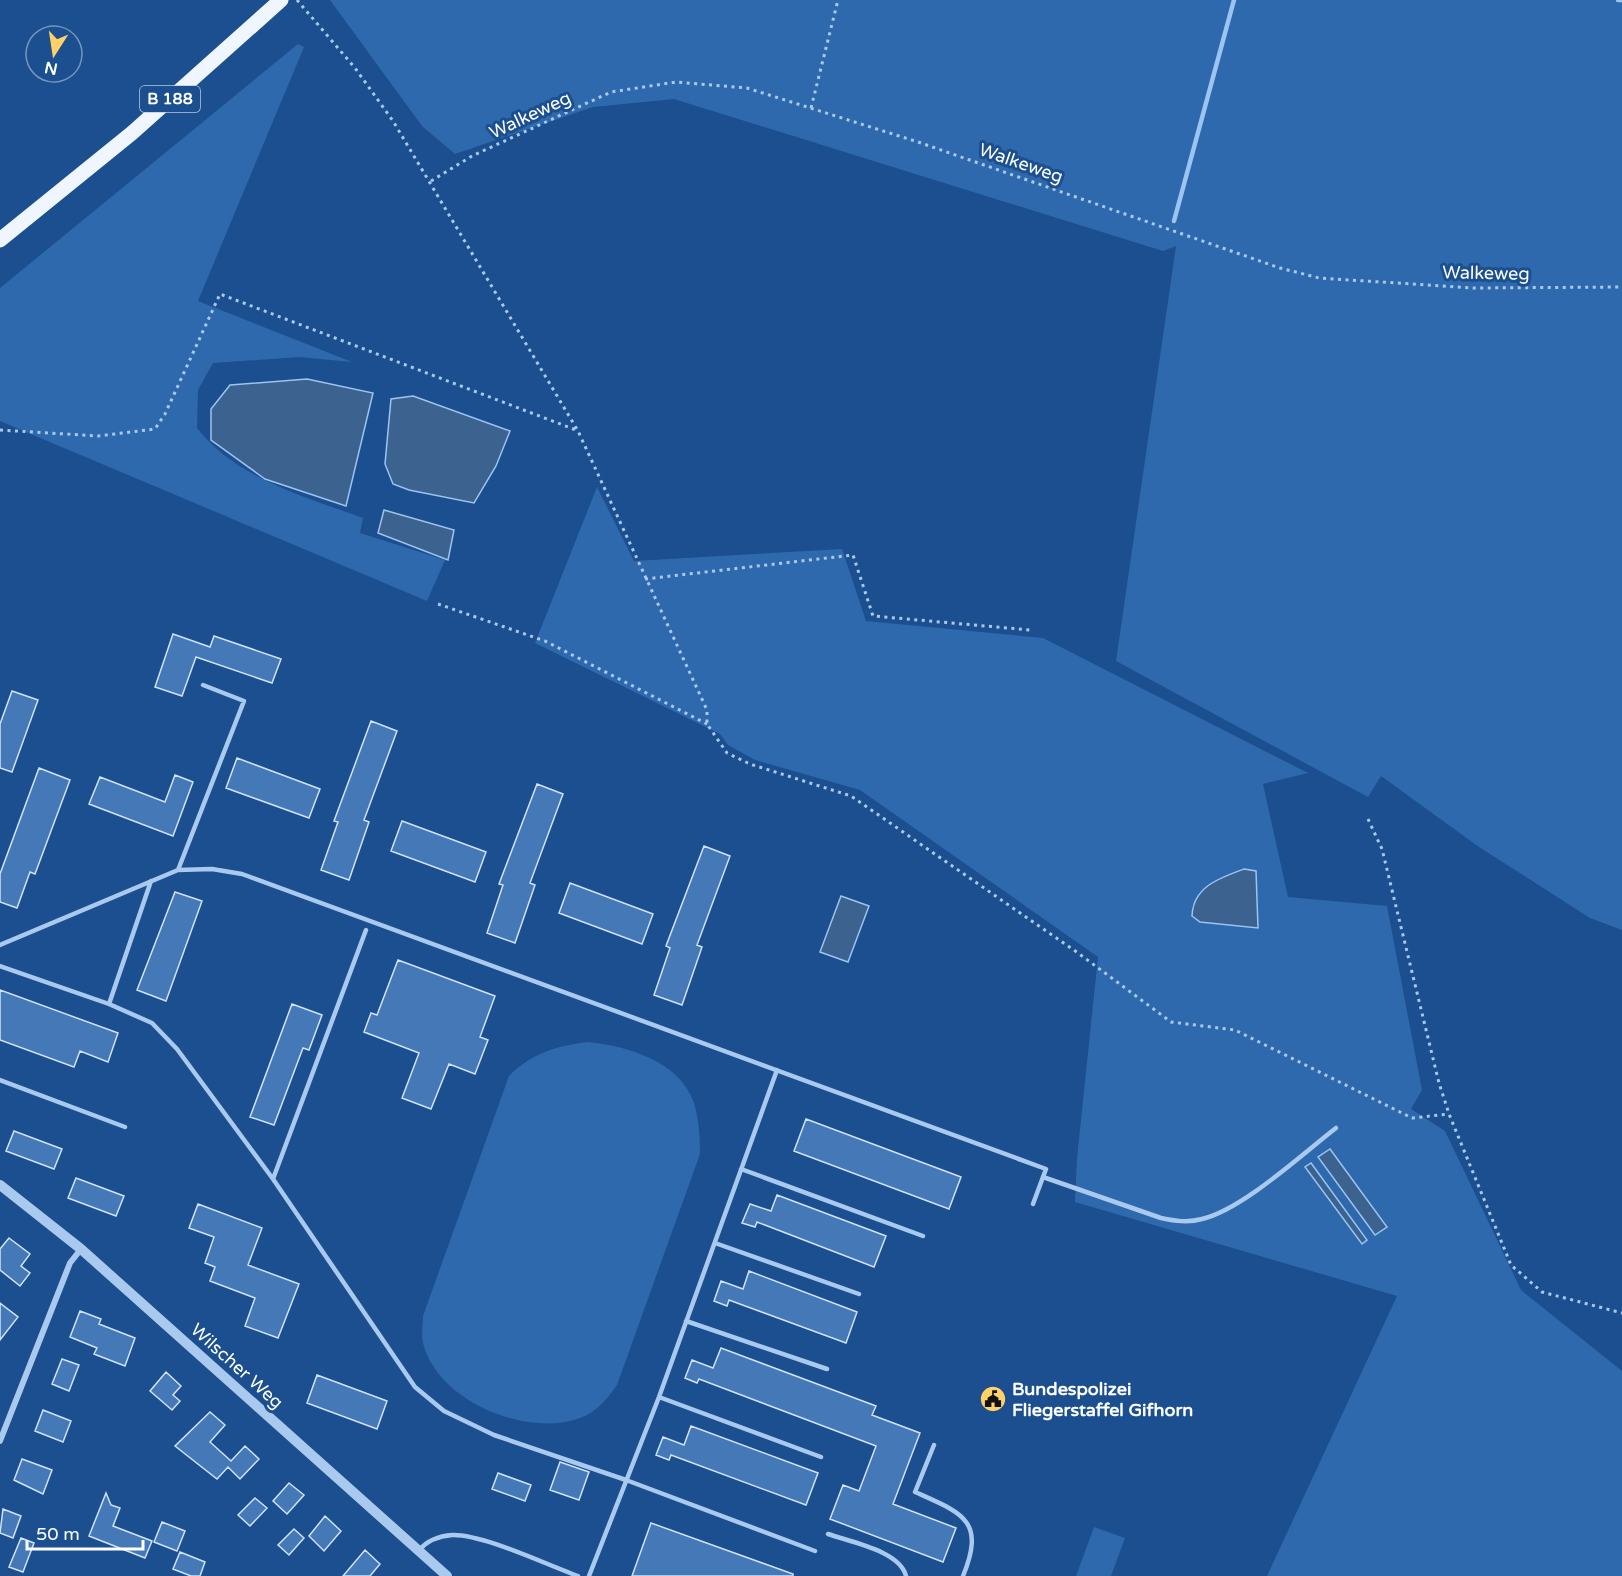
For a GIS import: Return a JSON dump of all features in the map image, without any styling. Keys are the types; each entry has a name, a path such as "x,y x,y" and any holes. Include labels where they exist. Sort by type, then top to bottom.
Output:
{"main road":[{"name":"B 188","path":"0,240 132,133 281,0"}],"street":[{"name":"Wilscher Weg","path":"0,1185 81,1249 447,1576"},
{"path":"0,1441 70,1263 81,1249"}],"lane":[{"path":"178,870 244,701 203,685"},
{"path":"0,945 178,870 212,868 242,874 1046,1169 1033,1204"},
{"path":"109,1004 151,881"},
{"path":"273,1179 366,930"},
{"path":"0,966 109,1004 152,1023 177,1049 273,1179 415,1387 444,1411 494,1435 626,1480 815,1551"},
{"path":"589,1576 659,1397 777,1070"},
{"path":"0,1080 125,1127"},
{"path":"1043,1177 1161,1218 1182,1222 1203,1219 1237,1202 1335,1128"},
{"path":"741,1169 923,1236"},
{"path":"715,1243 859,1294"},
{"path":"686,1321 827,1369"},
{"path":"659,1397 821,1457"},
{"path":"934,1445 915,1492 958,1512 971,1528 973,1548 963,1576"},
{"path":"828,1534 894,1557 904,1567 906,1576"},
{"path":"419,1550 428,1540 453,1535 480,1540 578,1576"}],"path":[{"path":"297,0 386,112 431,181 578,431 707,710 708,724 727,753 750,764 851,796 1078,953 1171,1022 1235,1029 1412,1118 1449,1114"},
{"path":"811,108 838,0"},
{"name":"Walkeweg","path":"431,181 472,156 611,92 676,82 747,88 918,142 1280,268 1319,278 1474,288 1622,287"},
{"path":"0,430 98,436 155,429 165,414 220,294 578,431"},
{"path":"645,579 853,555 873,616 1030,630"},
{"path":"438,604 545,641 708,724"},
{"path":"1368,819 1382,849 1449,1114 1511,1265 1542,1292 1622,1313"}],"shaded area":[{"path":"330,0 1622,0 1622,930 1590,918 1479,847 1381,776 1368,797 1116,661 1176,246 1163,251 674,99 593,107 455,154 422,126"},
{"path":"298,44 304,47 198,301 352,362 299,357 213,363 198,390 197,428 213,446 252,473 295,493 363,518 360,533 445,560 427,601 0,421 0,288"},
{"path":"307,379 373,393 346,506 265,479 211,440 211,409 230,385"},
{"path":"413,396 510,431 496,466 474,503 409,490 393,484 385,464 391,399"},
{"path":"597,487 634,561 842,549 866,621 1043,638 1308,773 1263,784 1288,897 1387,906 1422,1090 1411,1109 1445,1131 1521,1290 1622,1371 1622,1576 1267,1576 1397,1296 1075,1202 1077,1158 1098,957 860,790 755,760 728,745 720,734 535,643","holes":["1192,905 1257,928 1200,922 1192,916"]},
{"path":"384,510 454,530 448,560 378,533"},
{"path":"1244,869 1256,871 1258,928 1200,922 1192,916 1193,906 1202,891 1217,880"},
{"path":"841,896 869,906 848,962 820,952"},
{"path":"588,1042 635,1052 665,1066 677,1076 687,1088 694,1103 699,1128 700,1154 617,1385 601,1404 580,1418 559,1423 535,1423 487,1410 446,1382 432,1364 423,1343 423,1316 509,1076 545,1052"},
{"path":"1330,1149 1387,1227 1375,1235 1318,1157"},
{"path":"1311,1163 1367,1240 1362,1244 1305,1167"},
{"path":"1094,1527 1125,1538 1111,1576 1076,1576"}],"building":[{"path":"173,634 210,647 214,636 281,659 272,683 196,657 182,696 155,687"},
{"path":"12,691 38,700 12,772 0,768 0,724"},
{"path":"371,721 397,731 364,820 369,822 349,880 321,870 338,822 334,821"},
{"path":"237,758 320,789 309,818 226,788"},
{"path":"39,768 70,780 35,874 30,872 17,908 0,902 0,874"},
{"path":"175,775 193,782 173,836 89,804 100,777 165,802"},
{"path":"537,784 563,794 530,883 535,885 515,943 487,933 503,885 499,884"},
{"path":"402,821 486,852 475,882 391,851"},
{"path":"704,846 730,856 697,945 702,947 682,1005 654,995 670,948 666,946"},
{"path":"570,883 653,914 642,944 559,913"},
{"path":"175,892 202,901 166,1001 137,990"},
{"path":"398,960 495,996 480,1037 488,1040 475,1074 449,1064 431,1109 402,1098 419,1053 364,1032 371,1013 377,1015"},
{"path":"0,990 118,1033 108,1062 80,1051 74,1067 0,1040"},
{"path":"292,1004 322,1015 309,1050 303,1048 274,1125 250,1117"},
{"path":"806,1119 961,1177 949,1209 794,1151"},
{"path":"14,1131 62,1149 54,1169 6,1151"},
{"path":"76,1178 124,1196 116,1216 68,1198"},
{"path":"777,1195 886,1236 874,1267 757,1222 755,1227 742,1223 750,1204 771,1211"},
{"path":"198,1204 262,1228 248,1265 299,1284 278,1338 245,1326 255,1298 210,1281 215,1267 205,1263 214,1237 189,1228"},
{"path":"9,1238 30,1254 21,1266 30,1273 20,1286 0,1270 0,1249"},
{"path":"749,1271 857,1312 846,1343 729,1300 727,1306 714,1301 721,1281 743,1289"},
{"path":"0,1303 18,1317 0,1340"},
{"path":"80,1311 101,1319 99,1324 135,1338 125,1366 94,1354 97,1348 70,1337"},
{"path":"721,1348 876,1406 872,1415 920,1433 893,1504 956,1528 943,1562 830,1519 843,1485 859,1491 876,1446 699,1379 697,1383 685,1378 692,1360 713,1368"},
{"path":"62,1359 79,1365 69,1391 52,1384"},
{"path":"166,1372 181,1386 173,1395 180,1401 172,1410 150,1391"},
{"path":"317,1375 387,1401 377,1429 307,1403"},
{"path":"43,1410 71,1421 63,1442 35,1431"},
{"path":"210,1412 225,1425 210,1442 231,1461 245,1446 259,1459 240,1479 228,1467 217,1479 175,1446"},
{"path":"691,1426 818,1473 806,1505 671,1455 669,1460 656,1455 663,1437 684,1445"},
{"path":"22,1459 52,1470 43,1494 14,1480"},
{"path":"560,1462 589,1472 579,1500 550,1490"},
{"path":"498,1473 531,1485 525,1501 492,1489"},
{"path":"289,1483 304,1495 287,1514 273,1501"},
{"path":"106,1493 111,1505 120,1508 113,1526 152,1541 145,1558 89,1536"},
{"path":"255,1498 267,1508 250,1526 238,1515"},
{"path":"3,1509 21,1516 13,1538 0,1533"},
{"path":"325,1516 341,1531 324,1551 309,1536"},
{"path":"162,1522 185,1531 177,1551 154,1542"},
{"path":"651,1523 793,1574 793,1576 632,1576"},
{"path":"294,1529 304,1538 289,1555 278,1545"},
{"path":"21,1538 34,1543 23,1572 9,1567"},
{"path":"365,1550 380,1564 370,1576 343,1576"},
{"path":"180,1552 205,1562 200,1576 191,1576 173,1569"}],"waterway":[{"path":"1174,221 1234,0"}],"place":[{"name":"Bundespolizei Fliegerstaffel Gifhorn","path":"993,1399"}]}
